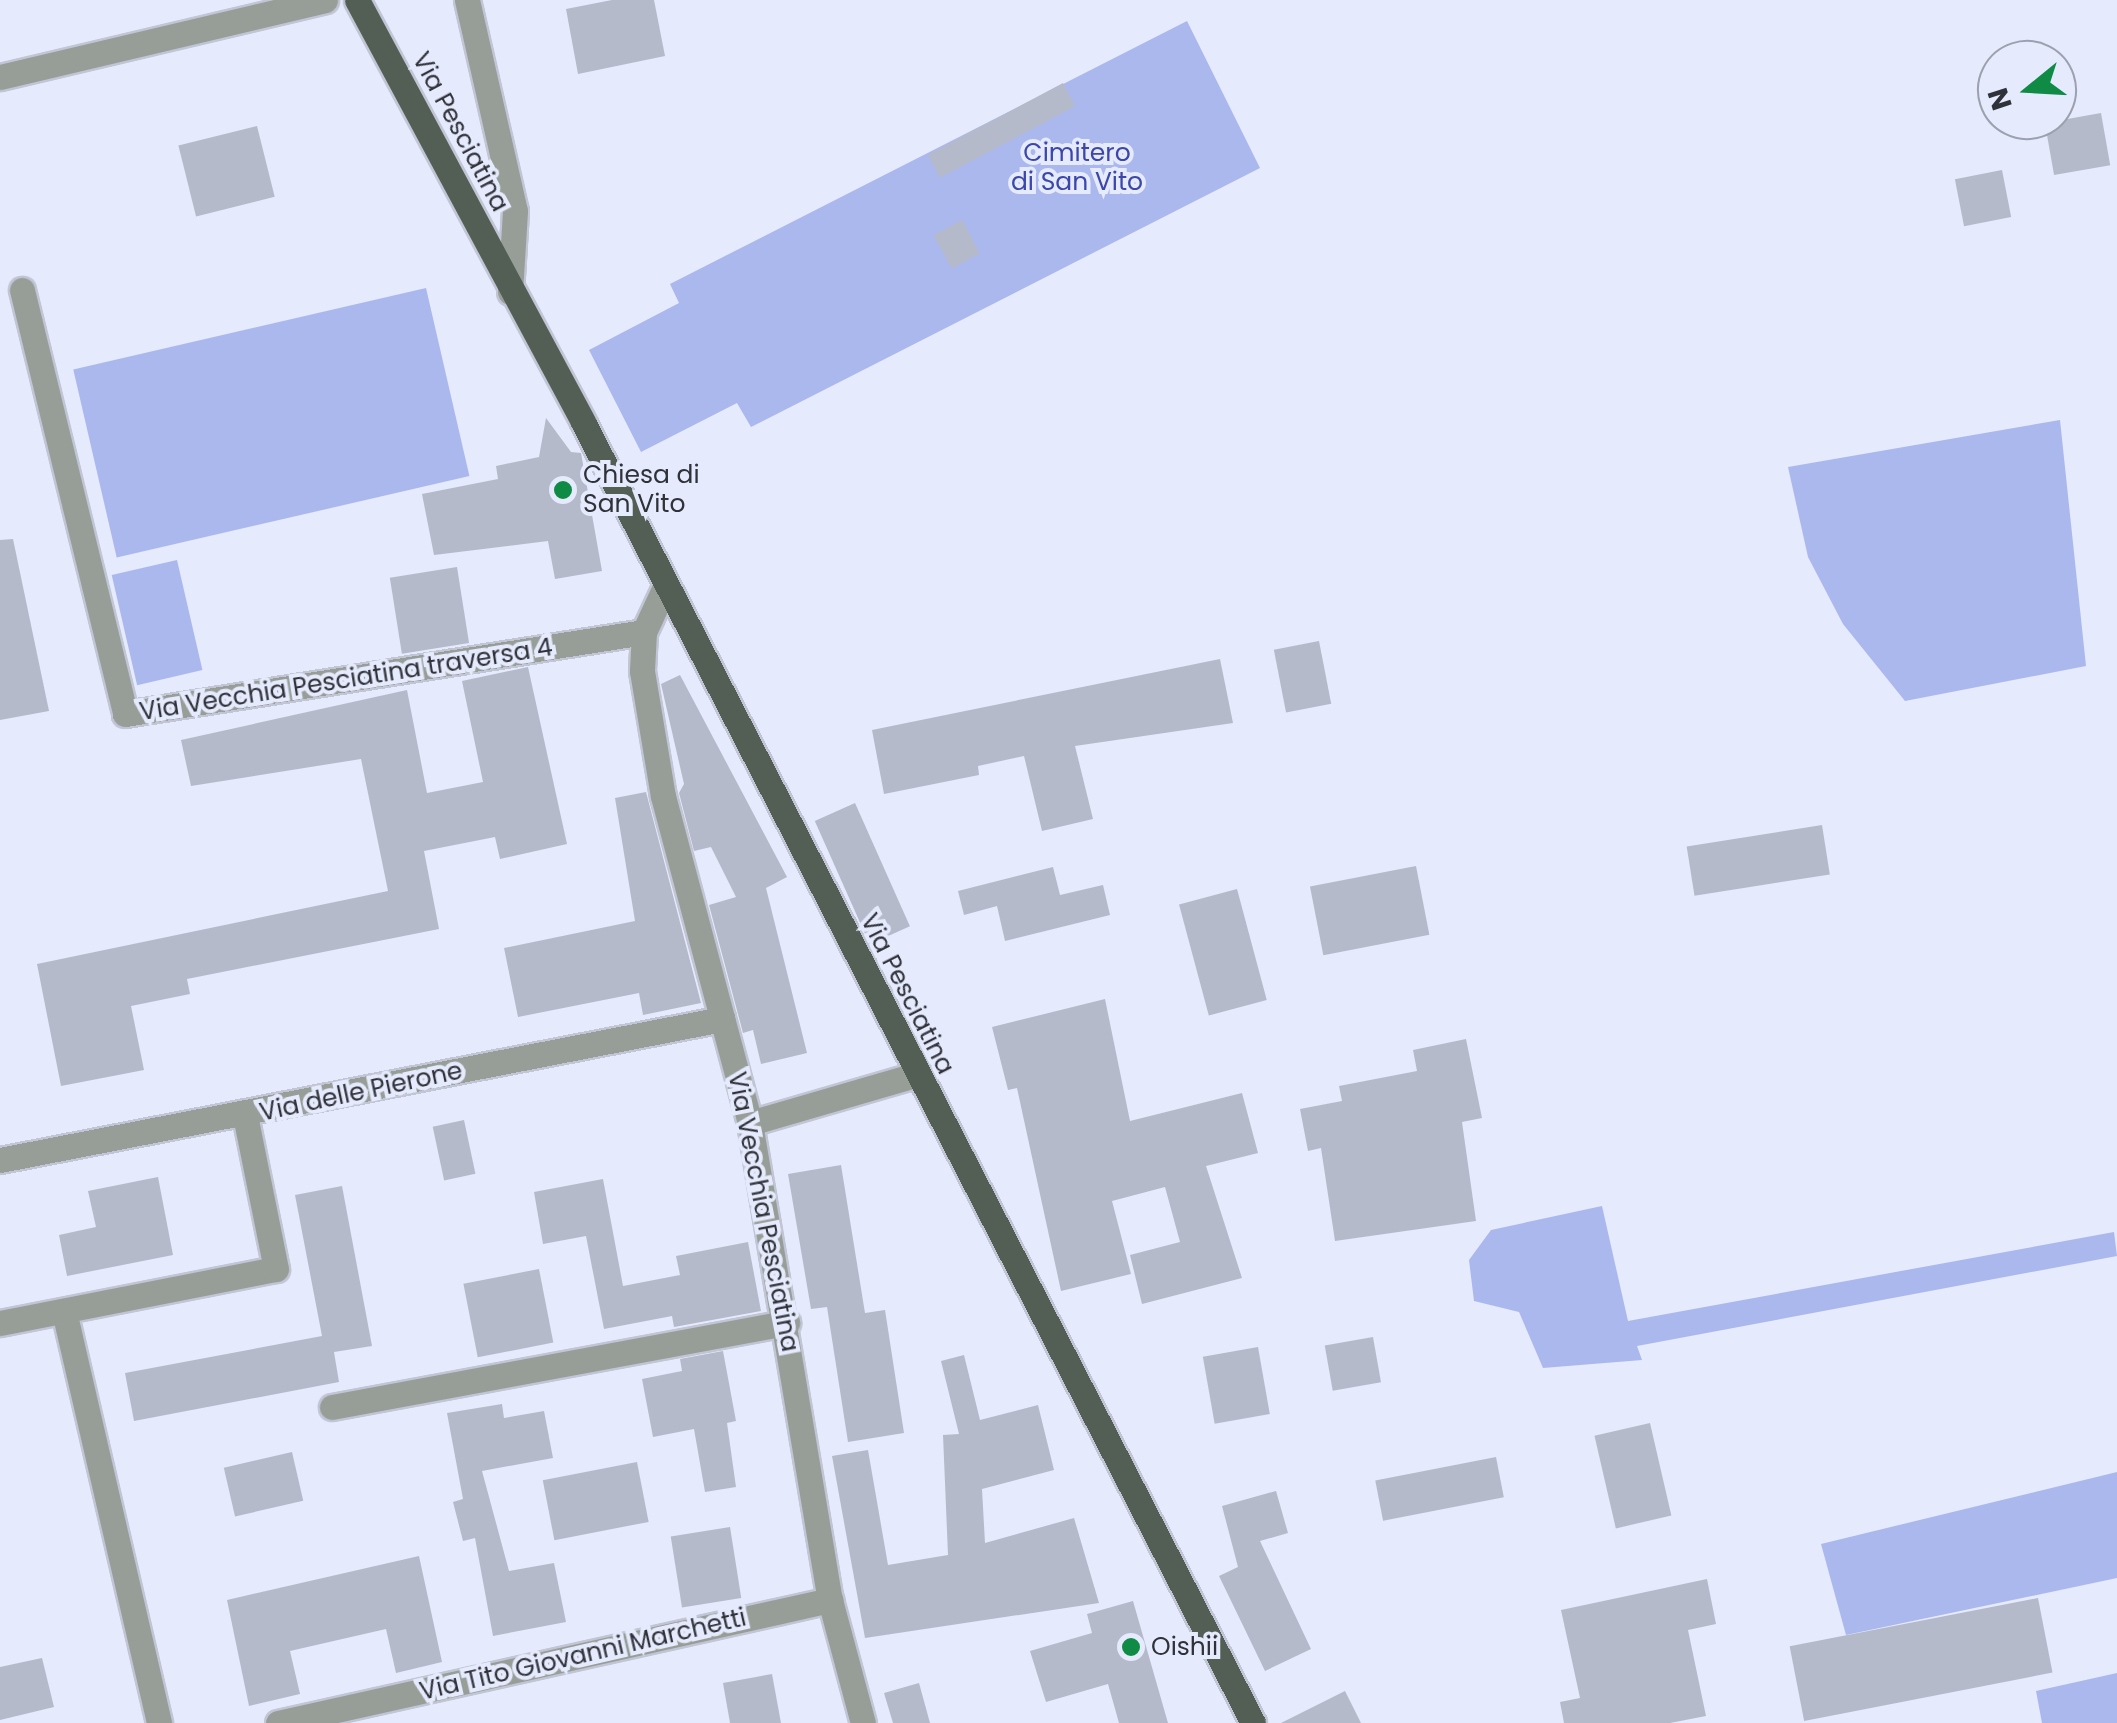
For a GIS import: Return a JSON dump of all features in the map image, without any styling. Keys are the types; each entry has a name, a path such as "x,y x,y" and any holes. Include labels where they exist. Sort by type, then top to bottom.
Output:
{"main road":[{"name":"Via Pesciatina","path":"357,0 1254,1723"}],"street":[{"path":"0,77 325,0"},
{"name":"Via Pesciatina","path":"466,0 514,211 510,292"},
{"name":"Via Vecchia Pesciatina traversa 4","path":"22,290 124,714 644,632"},
{"name":"Via Vecchia Pesciatina","path":"664,589 644,632 642,670 663,796 750,1122 787,1323 830,1600 863,1723"},
{"name":"Via delle Pierone","path":"0,1160 722,1019"},
{"path":"750,1122 915,1075"},
{"path":"0,1323 276,1268 246,1115"},
{"path":"64,1311 159,1723"},
{"path":"332,1407 787,1323"},
{"name":"Via Tito Giovanni Marchetti","path":"278,1723 830,1600"}],"green space":[{"name":"Cimitero di San Vito","path":"1187,21 1260,168 751,427 737,403 641,452 589,350 679,303 670,284"},
{"path":"426,288 469,476 117,557 73,369"},
{"path":"2060,420 2086,666 1905,701 1843,624 1808,557 1788,467"},
{"path":"177,560 202,670 137,685 112,575"},
{"path":"1602,1206 1628,1321 2114,1232 2117,1256 1637,1346 1642,1360 1543,1368 1519,1312 1474,1301 1469,1260 1491,1230"},
{"path":"2117,1472 2117,1578 1846,1635 1821,1544"},
{"path":"2117,1673 2117,1723 2042,1723 2036,1691"}],"building":[{"path":"612,0 654,0 665,56 578,74 566,9"},
{"path":"1063,83 1075,106 940,178 928,155"},
{"path":"2101,113 2110,165 2054,175 2048,140 2077,140 2077,117"},
{"path":"257,126 275,197 196,216 178,146"},
{"path":"2002,170 2011,217 1964,226 1955,179"},
{"path":"962,220 980,254 952,269 934,235"},
{"path":"546,418 571,452 581,453 602,571 555,579 548,541 434,555 422,494 498,479 496,466 539,457"},
{"path":"13,539 49,711 0,720 0,540"},
{"path":"457,567 469,643 402,654 390,578"},
{"path":"1319,641 1331,704 1286,713 1274,650"},
{"path":"1220,659 1233,723 1075,746 1093,819 1042,831 1024,756 978,766 979,775 884,794 872,730"},
{"path":"528,667 567,844 500,859 495,837 424,851 439,929 187,979 190,994 131,1006 144,1070 61,1086 37,964 388,891 361,759 191,786 181,740 407,690 427,793 483,782 462,681"},
{"path":"680,675 787,877 766,888 807,1053 761,1064 753,1030 743,1033 709,905 736,897 711,847 694,851 679,793 684,784 661,684"},
{"path":"646,792 701,1003 643,1015 639,993 518,1017 504,948 635,921 615,798"},
{"path":"855,803 910,926 870,944 815,821"},
{"path":"1822,825 1830,874 1695,896 1687,846"},
{"path":"1416,866 1429,935 1323,955 1310,887"},
{"path":"1053,867 1060,895 1103,885 1110,915 1005,941 997,906 964,915 958,891"},
{"path":"1237,889 1267,1000 1209,1016 1179,905"},
{"path":"1105,999 1130,1121 1242,1093 1258,1153 1206,1166 1242,1278 1142,1304 1130,1255 1180,1242 1165,1187 1112,1201 1131,1274 1061,1291 1017,1088 1008,1090 992,1027"},
{"path":"1466,1039 1482,1118 1462,1122 1476,1221 1335,1241 1321,1148 1308,1151 1300,1109 1342,1101 1339,1086 1417,1071 1413,1050"},
{"path":"464,1120 475,1174 444,1180 433,1127"},
{"path":"841,1165 865,1313 885,1310 904,1433 848,1442 827,1307 811,1309 788,1174"},
{"path":"158,1177 173,1255 67,1276 59,1235 96,1227 88,1191"},
{"path":"603,1179 623,1286 680,1275 676,1256 748,1242 761,1311 674,1327 672,1316 604,1329 586,1236 543,1244 534,1192"},
{"path":"342,1186 372,1346 334,1352 339,1382 134,1421 125,1373 322,1336 295,1195"},
{"path":"539,1269 553,1343 478,1357 463,1284"},
{"path":"1373,1337 1381,1382 1333,1391 1325,1346"},
{"path":"1258,1347 1270,1414 1215,1424 1203,1357"},
{"path":"723,1351 736,1421 727,1423 736,1487 705,1492 694,1429 653,1437 642,1379 682,1371 680,1359"},
{"path":"964,1355 980,1420 1038,1405 1054,1470 982,1489 985,1543 1074,1518 1099,1603 865,1638 832,1456 868,1450 888,1565 948,1555 943,1435 959,1434 941,1361"},
{"path":"502,1404 504,1418 544,1411 553,1458 482,1471 509,1571 554,1563 566,1622 493,1636 475,1538 463,1541 453,1502 463,1499 447,1413"},
{"path":"1650,1423 1671,1516 1616,1528 1594,1436"},
{"path":"292,1452 303,1501 235,1516 224,1468"},
{"path":"1496,1457 1504,1497 1383,1521 1375,1480"},
{"path":"637,1462 649,1522 554,1540 543,1480"},
{"path":"1276,1491 1288,1533 1260,1541 1311,1649 1265,1671 1219,1576 1238,1567 1222,1506"},
{"path":"730,1527 741,1598 682,1607 671,1536"},
{"path":"419,1556 442,1662 396,1673 386,1629 290,1651 300,1694 249,1706 227,1600"},
{"path":"1707,1579 1716,1624 1688,1630 1706,1716 1670,1723 1564,1723 1560,1702 1580,1698 1561,1610"},
{"path":"2038,1598 2053,1673 1804,1721 1790,1646"},
{"path":"1133,1601 1168,1723 1119,1723 1108,1684 1046,1702 1030,1651 1092,1633 1087,1614"},
{"path":"42,1658 54,1707 0,1720 0,1667"},
{"path":"772,1674 781,1723 730,1723 723,1683"},
{"path":"919,1683 930,1723 893,1723 884,1693"},
{"path":"1345,1691 1361,1723 1281,1723"}],"place":[{"name":"Chiesa di San Vito","path":"563,490"},
{"name":"Oishii","path":"1131,1647"}]}
